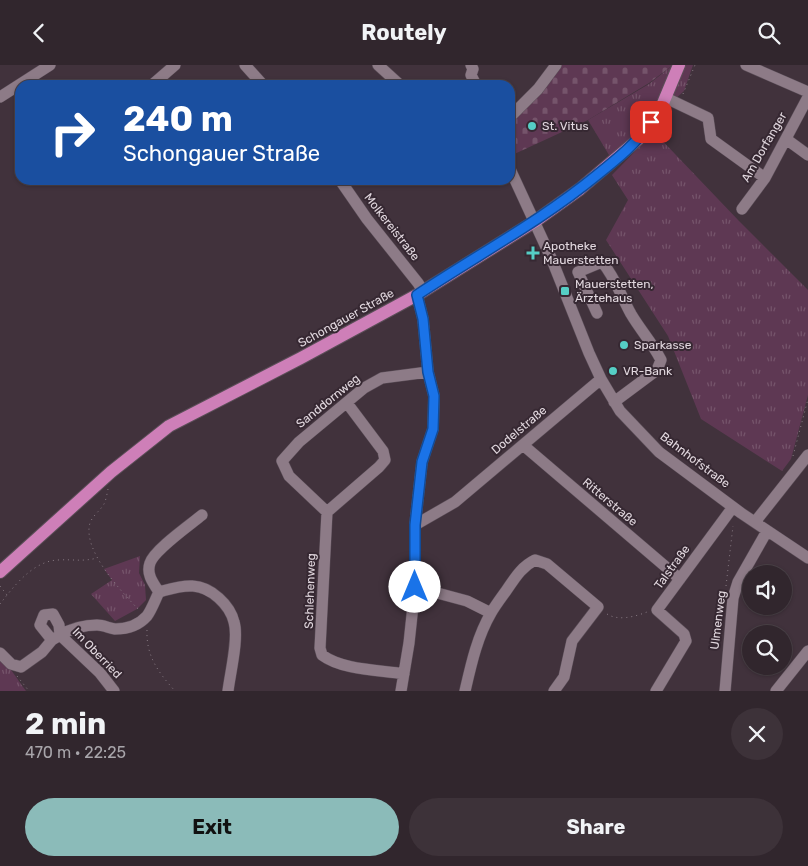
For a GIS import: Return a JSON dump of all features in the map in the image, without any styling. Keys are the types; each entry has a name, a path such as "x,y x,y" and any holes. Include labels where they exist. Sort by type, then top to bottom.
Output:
{"main road":[{"name":"Schongauer Straße","path":"0,572 111,472 169,426 301,358 420,293 534,222 580,189 641,137 661,108 670,100 679,65"}],"street":[{"path":"27,80 50,65"},
{"path":"158,80 175,65"},
{"path":"245,65 258,80"},
{"path":"378,65 394,80"},
{"path":"471,65 473,69 471,75 474,80"},
{"path":"515,112 538,89 556,65"},
{"path":"746,65 808,92"},
{"path":"0,97 15,87"},
{"name":"Am Dorfanger","path":"742,209 764,178 808,97"},
{"path":"670,100 708,118 711,139 764,178"},
{"path":"786,139 808,155"},
{"name":"Bahnhofstraße","path":"515,180 552,260 589,353 601,379 620,411 658,452 767,531 808,557"},
{"name":"Molkereistraße","path":"343,185 367,219 418,283 420,293"},
{"path":"597,313 578,272 602,262 610,272 632,315 654,344 661,361 657,369 614,402"},
{"path":"401,691 409,643 415,587 415,525 422,462 433,429 434,396 428,372 420,293"},
{"name":"Sanddornweg","path":"327,512 289,477 282,461 299,442 364,388 382,378 428,372"},
{"name":"Dodelstraße","path":"415,525 455,502 601,379"},
{"path":"327,512 385,461 383,451 347,403"},
{"name":"Ritterstraße","path":"522,445 680,579"},
{"path":"755,522 808,455"},
{"name":"Talstraße","path":"657,610 733,507"},
{"name":"Schlehenweg","path":"327,512 320,648 322,655 328,660 344,665 404,674"},
{"path":"159,592 152,582 149,573 150,562 159,549 202,515"},
{"name":"Ulmenweg","path":"725,691 733,598 738,582 767,531"},
{"path":"465,691 482,631 491,613 518,573 535,560 547,564 598,607 572,641 564,677 554,691"},
{"path":"56,637 89,625 99,625 114,629 127,628 145,618 159,592 176,587 195,585 213,593 227,607 235,623 228,691"},
{"path":"415,587 467,601 491,613"},
{"path":"656,691 686,641 684,635 657,610"},
{"name":"Im Oberried","path":"11,664 21,667 42,652 56,637 100,673 114,691"},
{"path":"776,691 808,651"},
{"path":"0,653 11,664"}],"path":[{"path":"670,100 685,92 695,65"},
{"path":"792,459 808,399"},
{"path":"111,472 103,505 91,521 89,529 90,538 109,577 145,618 148,650 155,665 175,691"},
{"path":"0,604 12,588 32,570 44,564 56,559 84,561 98,557"},
{"path":"0,586 7,595"},
{"path":"598,607 610,616 624,617 657,610"},
{"path":"11,664 17,677 29,691"}],"green space":[{"path":"560,65 673,65 649,83 588,120 515,154 515,114"},
{"path":"673,65 658,106 638,134 612,160 588,120 649,84"},
{"path":"683,65 693,65 684,91 675,99 670,96"},
{"path":"654,132 808,290 808,395 791,459 782,471 701,419 668,336 606,240 628,200 612,175"},
{"path":"140,556 139,573 145,585 146,600 137,609 115,621 91,594 112,580 104,569"},
{"path":"0,656 10,669 26,691 0,691"}],"place":[{"name":"St. Vitus","path":"532,126"},
{"name":"Apotheke Mauerstetten","path":"533,253"},
{"name":"Mauerstetten, Ärztehaus","path":"565,291"},
{"name":"Sparkasse","path":"624,345"},
{"name":"VR-Bank","path":"613,371"}],"route":[{"path":"415,587 415,525 422,462 433,429 434,396 428,372 423,319 417,295 534,222 580,189 641,137 651,122"}]}
